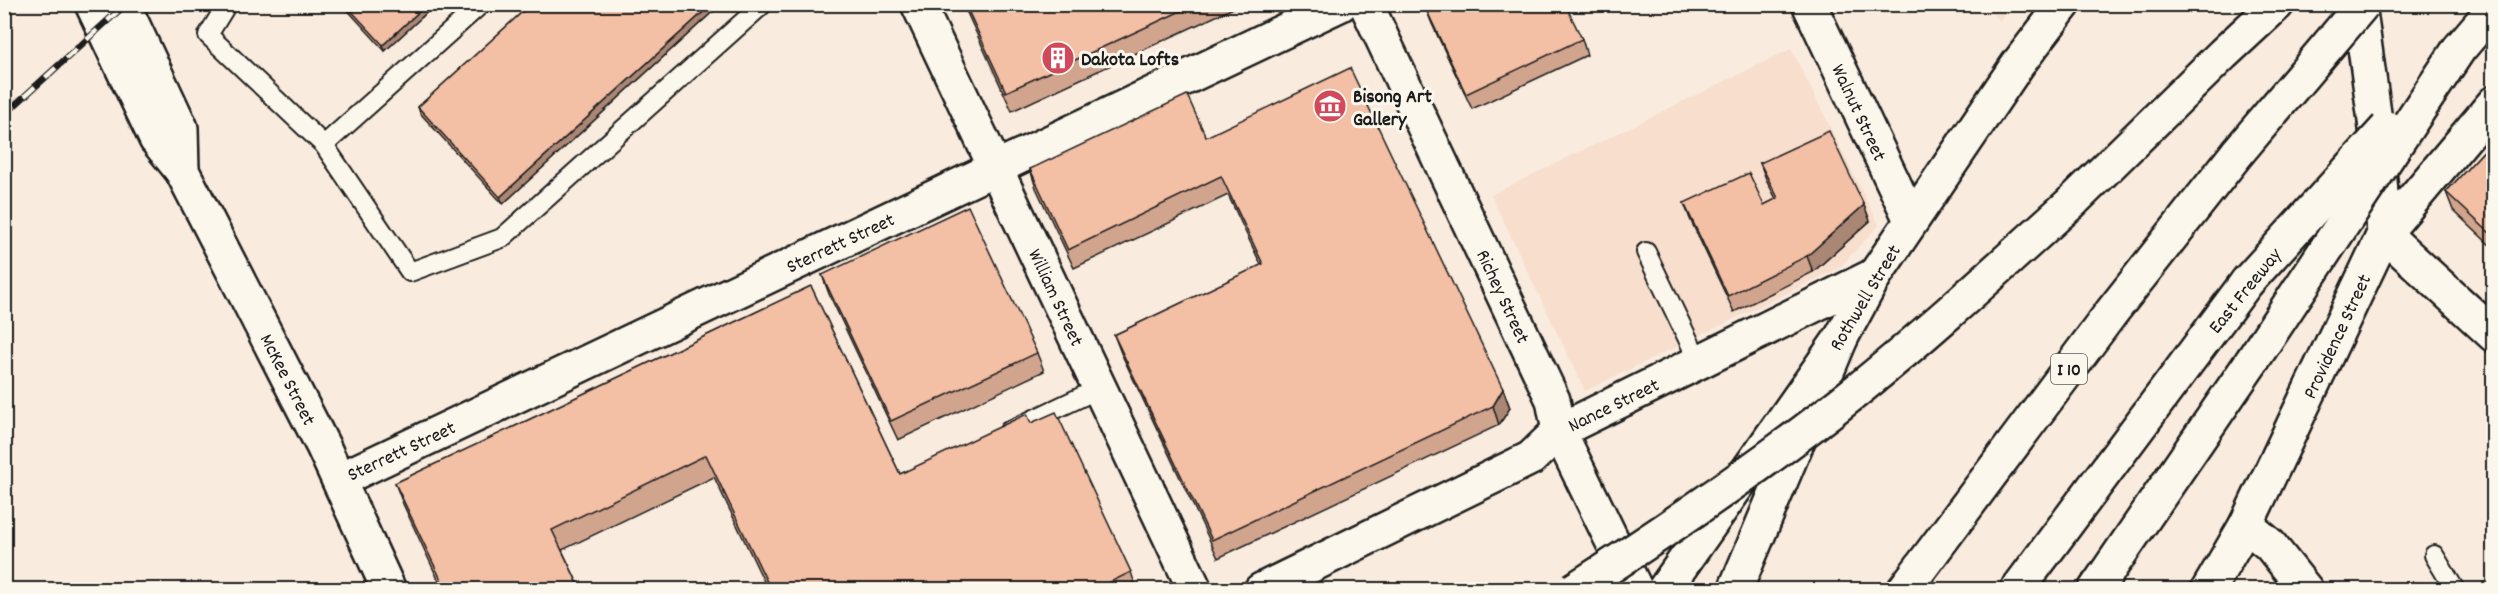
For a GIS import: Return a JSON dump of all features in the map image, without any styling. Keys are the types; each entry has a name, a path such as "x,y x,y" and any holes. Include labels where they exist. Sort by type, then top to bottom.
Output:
{"main road":[{"name":"McKee Street","path":"92,4 156,140 182,171 339,480 389,590"},
{"name":"McKee Street","path":"123,4 181,128 182,171"},
{"name":"William Street","path":"918,4 1194,590"},
{"name":"Sterrett Street","path":"339,480 1341,4"},
{"name":"Richey Street","path":"1366,4 1554,400 1559,431 1636,590"},
{"name":"Walnut Street","path":"1809,4 1911,220"},
{"name":"Rothwell Street","path":"1664,590 1841,338 1875,275 1911,220 2018,64 2064,4"},
{"path":"1574,590 1676,524 1859,388 1957,305 2072,202 2277,4"},
{"path":"2361,4 2376,128 2384,234 2493,335"},
{"name":"I 10","path":"1904,590 2104,322 2238,152 2361,4"},
{"name":"East Freeway","path":"2017,590 2247,282 2459,49 2493,8"},
{"path":"2096,590 2252,361 2459,49"},
{"name":"Providence Street","path":"2208,590 2246,525 2384,234 2493,103"},
{"name":"Nance Street","path":"1262,590 1531,458 1559,431 1875,275"},
{"path":"1735,590 1841,338"},
{"path":"339,480 366,590"},
{"path":"2246,525 2270,545 2306,590"}],"lane":[{"path":"227,4 208,35 324,145 410,272 502,238 763,4"},
{"path":"324,145 481,4"},
{"path":"1646,252 1699,362"},
{"path":"994,438 1100,388"},
{"path":"2434,555 2455,590"}],"shaded area":[{"path":"1982,5 2011,5 2000,21"},
{"path":"1791,49 1879,225 1839,268 1585,391 1491,195"}],"building":[{"path":"345,4 427,4 383,45"},
{"path":"531,4 712,4 500,197 418,107"},
{"name":"Dakota Lofts","path":"965,4 1196,4 1006,92"},
{"path":"1434,4 1565,4 1582,39 1466,94 1426,9"},
{"path":"1350,68 1503,389 1493,406 1212,540 1114,335 1263,264 1221,176 1068,250 1030,169 1187,95 1206,137"},
{"path":"1829,131 1864,205 1807,256 1728,296 1684,203 1749,173 1764,205 1778,198 1760,163"},
{"path":"2493,141 2493,236 2446,192"},
{"path":"968,206 1037,353 891,421 822,275"},
{"path":"811,286 900,474 1027,414 1031,423 1056,412 1131,572 1094,590 771,590 706,455 552,530 581,590 446,590 395,483"}],"railway":[{"path":"4,115 126,4"}],"place":[{"name":"Dakota Lofts","path":"1058,58"},
{"name":"Bisong Art Gallery","path":"1330,106"}]}
